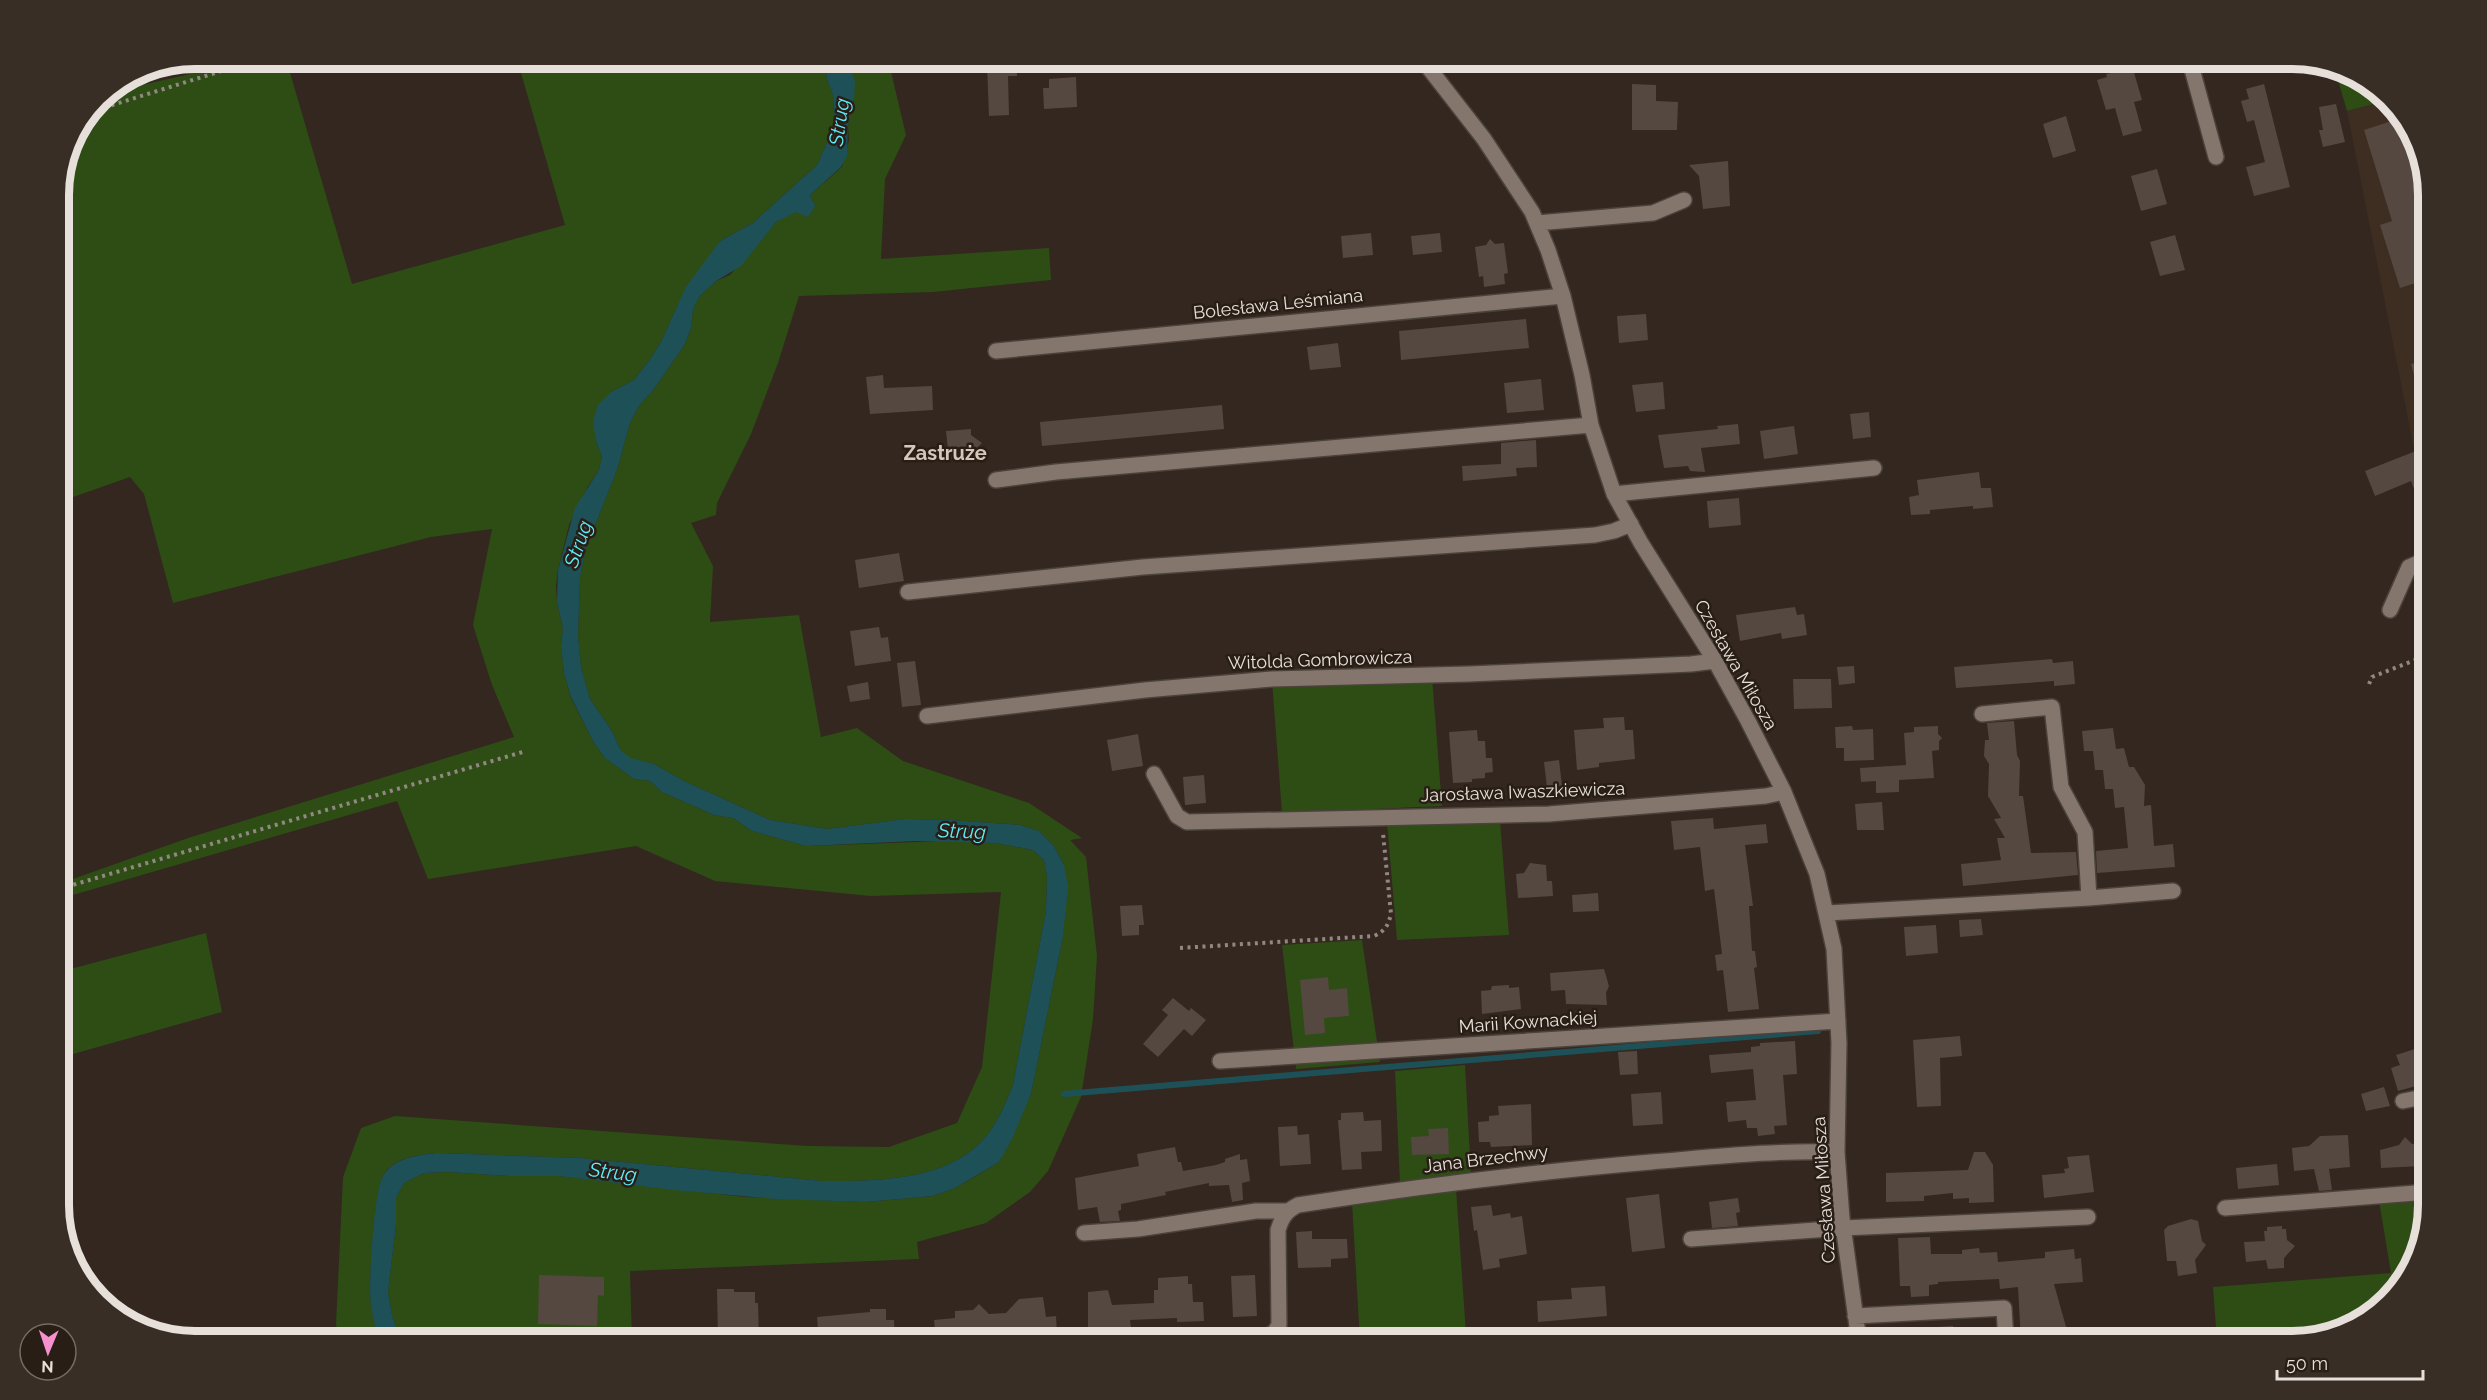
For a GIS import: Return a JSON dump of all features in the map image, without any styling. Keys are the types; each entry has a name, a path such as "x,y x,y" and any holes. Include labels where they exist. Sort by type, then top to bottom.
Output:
{"street":[{"name":"Czesława Miłosza","path":"1429,69 1490,148 1513,181 1537,223 1563,297 1591,424 1614,494 1715,661 1784,792 1817,874 1834,949 1838,1021 1837,1152 1843,1228 1857,1331"},
{"path":"2192,69 2216,157"},
{"path":"1537,223 1653,213 1684,200"},
{"name":"Bolesława Leśmiana","path":"996,351 1563,297"},
{"path":"996,480 1056,472 1591,424"},
{"path":"1614,494 1874,468"},
{"path":"908,592 1143,567 1595,535 1631,524"},
{"path":"2390,610 2409,567 2418,563"},
{"name":"Witolda Gombrowicza","path":"927,716 1145,690 1272,678 1469,674 1715,661"},
{"path":"1982,714 2052,707 2061,787 2085,832 2090,898"},
{"name":"Jarosława Iwaszkiewicza","path":"1154,774 1177,816 1187,822 1549,814 1766,796 1784,792"},
{"path":"1827,913 2173,891"},
{"name":"Marii Kownackiej","path":"1221,1061 1838,1021"},
{"path":"2403,1101 2418,1098"},
{"name":"Jana Brzechwy","path":"1084,1233 1138,1229 1256,1211 1287,1211 1298,1206 1468,1180 1731,1155 1803,1151 1837,1152"},
{"path":"2225,1208 2418,1193"},
{"path":"1275,1331 1279,1325 1276,1243 1281,1220 1287,1211"},
{"path":"1691,1239 1843,1228 2088,1217"},
{"path":"1855,1316 2004,1308 2005,1331"}],"path":[{"path":"106,106 227,69"},
{"path":"2369,684 2372,677 2418,659"},
{"path":"69,886 526,751"},
{"path":"1180,948 1374,936 1383,932 1388,926 1391,914 1382,817"}],"shaded area":[{"path":"2378,103 2401,132 2416,171 2418,187 2418,453 2415,454 2347,111"}],"green space":[{"path":"212,69 289,69 352,284 565,225 520,69 826,69 833,95 835,125 817,165 753,223 720,241 677,307 651,358 634,380 611,392 596,441 602,457 599,470 587,488 569,525 558,570 556,586 563,628 561,646 564,673 571,698 594,743 605,758 634,779 650,781 662,792 714,815 733,818 752,831 806,846 946,841 996,843 1033,850 1044,860 1047,877 1046,911 1013,1085 999,1116 979,1144 945,1166 925,1172 905,1177 842,1181 580,1158 436,1153 406,1158 387,1170 380,1184 375,1214 370,1291 377,1331 338,1331 336,1324 343,1177 361,1128 395,1116 808,1146 889,1147 957,1123 982,1067 1001,892 871,896 715,881 636,846 428,879 397,801 69,896 69,880 188,838 514,737 492,685 473,625 492,529 431,537 173,603 144,494 130,477 69,498 70,179 73,163 90,125 112,100 128,88"},
{"path":"850,69 890,69 906,135 885,179 881,259 1049,248 1051,280 933,292 799,296 778,363 751,434 717,503 716,515 691,523 713,566 710,622 799,615 821,737 857,728 903,761 1029,803 1082,838 1070,840 1086,857 1097,956 1093,1019 1081,1097 1048,1171 1030,1192 986,1223 917,1242 919,1259 630,1271 632,1331 398,1331 388,1292 396,1224 396,1198 404,1183 424,1173 559,1176 745,1197 865,1202 933,1196 955,1188 999,1162 1031,1094 1063,936 1064,865 1054,846 1039,831 1020,825 950,820 905,819 827,829 770,820 684,781 654,764 630,759 620,749 612,731 590,699 581,667 578,637 580,577 586,548 617,470 630,423 639,406 654,389 685,344 691,328 693,309 699,297 716,281 730,275 776,222 813,201 810,195 842,167 849,140 848,126 854,98"},
{"path":"2337,78 2355,86 2378,103 2347,111"},
{"path":"1432,677 1442,806 1282,813 1272,681"},
{"path":"1500,821 1509,935 1397,940 1387,822"},
{"path":"206,933 222,1012 69,1055 69,969"},
{"path":"1362,940 1380,1062 1296,1069 1282,945"},
{"path":"1465,1065 1471,1175 1400,1184 1395,1071"},
{"path":"1456,1188 1466,1331 1359,1331 1352,1202"},
{"path":"2418,1198 2417,1221 2414,1237 2401,1268 2392,1282 2369,1305 2340,1321 2308,1330 2216,1331 2213,1287 2391,1273 2379,1201"}],"water":[{"name":"Strug","path":"826,69 851,69 855,82 848,126 847,156 841,167 810,195 815,206 808,217 796,212 776,222 741,266 716,281 699,297 693,309 691,328 685,344 654,389 639,406 630,423 617,470 586,548 580,577 578,637 581,667 590,699 612,731 620,749 630,758 654,764 684,781 770,820 827,829 905,819 950,820 1020,825 1039,831 1054,846 1064,865 1068,887 1063,936 1031,1094 1012,1139 999,1162 955,1188 933,1196 865,1202 775,1199 559,1176 424,1173 404,1183 396,1198 396,1224 388,1292 398,1331 377,1331 370,1291 377,1197 383,1176 399,1161 436,1153 580,1158 822,1181 862,1181 905,1177 945,1166 979,1144 995,1124 1013,1085 1046,911 1047,877 1044,860 1033,850 996,843 915,841 806,846 752,831 733,818 714,815 662,792 650,781 634,779 605,758 594,743 571,697 564,673 561,646 563,628 557,602 558,570 575,508 599,470 602,457 596,441 593,421 598,405 611,392 634,380 651,358 661,342 686,287 720,241 753,223 817,165 835,125 833,95"}],"building":[{"path":"987,69 1017,69 1017,76 1008,76 1009,115 989,116"},
{"path":"2133,69 2142,100 2134,102 2142,131 2123,136 2115,108 2106,110 2097,80 2107,77 2106,74"},
{"path":"1076,77 1077,107 1044,109 1043,88 1049,88 1049,79"},
{"path":"1632,84 1656,85 1656,101 1678,102 1677,130 1632,130"},
{"path":"2264,84 2290,187 2254,196 2246,167 2265,162 2254,120 2247,122 2241,101 2249,99 2246,89"},
{"path":"2336,104 2345,142 2323,147 2319,130 2323,130 2319,107"},
{"path":"2066,116 2076,151 2053,158 2043,124"},
{"path":"2394,120 2408,147 2416,171 2418,282 2400,288 2380,225 2392,221 2364,130"},
{"path":"1728,161 1730,206 1703,209 1699,176 1689,165"},
{"path":"2157,169 2167,204 2141,211 2131,176"},
{"path":"1371,233 1373,255 1343,258 1341,236"},
{"path":"1440,233 1442,252 1413,255 1411,236"},
{"path":"2175,235 2185,270 2160,276 2150,242"},
{"path":"1490,239 1495,244 1504,243 1508,273 1504,274 1505,284 1484,287 1483,276 1479,277 1475,247 1486,245"},
{"path":"1646,314 1648,340 1619,343 1617,316"},
{"path":"1526,319 1529,348 1401,360 1399,331"},
{"path":"1338,343 1341,367 1310,370 1307,347"},
{"path":"2418,362 2418,391 2411,364"},
{"path":"883,375 884,388 932,386 933,410 870,414 866,377"},
{"path":"1541,379 1544,410 1507,413 1504,383"},
{"path":"1663,382 1665,409 1636,412 1632,385"},
{"path":"1222,405 1224,429 1042,446 1040,422"},
{"path":"1869,412 1871,437 1853,439 1850,414"},
{"path":"1738,424 1740,444 1701,448 1705,472 1690,471 1688,466 1664,468 1658,435 1718,429 1717,426"},
{"path":"1794,426 1798,454 1764,459 1760,431"},
{"path":"971,429 971,435 982,443 978,447 979,457 949,459 946,431"},
{"path":"1536,440 1537,467 1516,468 1517,476 1463,481 1462,466 1501,464 1501,443"},
{"path":"2418,450 2418,499 2411,481 2375,496 2365,471"},
{"path":"1979,472 1981,488 1991,488 1993,507 1973,509 1973,506 1930,510 1930,514 1911,515 1909,497 1919,495 1917,480"},
{"path":"1739,498 1741,525 1709,528 1707,501"},
{"path":"899,553 904,581 859,588 855,560"},
{"path":"1795,607 1797,615 1804,614 1807,635 1782,639 1781,633 1740,641 1736,615"},
{"path":"879,627 881,638 888,637 891,661 855,666 850,631"},
{"path":"2052,659 2053,663 2073,661 2075,684 2054,686 2054,681 1956,688 1954,667"},
{"path":"915,661 921,705 902,707 897,663"},
{"path":"1854,666 1855,683 1839,685 1837,667"},
{"path":"1793,679 1831,679 1832,708 1794,709"},
{"path":"868,682 870,699 850,702 847,686"},
{"path":"1624,717 1625,730 1633,730 1635,759 1599,763 1599,767 1577,770 1574,730 1604,728 1603,718"},
{"path":"2014,721 2017,755 2020,761 2019,796 2023,796 2031,853 2076,852 2078,875 1963,886 1961,864 2001,860 1997,838 2005,838 1994,819 2001,818 1988,796 1989,764 1984,756 1985,740 1989,740 1987,723"},
{"path":"1852,726 1853,730 1873,729 1874,760 1844,761 1844,748 1836,748 1835,727"},
{"path":"1938,726 1938,734 1942,738 1939,741 1939,750 1932,751 1934,778 1899,780 1899,792 1876,793 1876,781 1861,782 1860,768 1906,765 1904,733 1914,732 1914,727"},
{"path":"2113,728 2116,749 2124,748 2129,767 2134,767 2145,785 2144,806 2151,805 2154,846 2173,844 2175,867 2097,873 2096,851 2128,848 2124,807 2115,808 2113,789 2105,789 2103,770 2095,770 2093,751 2084,751 2082,731"},
{"path":"1477,730 1478,741 1485,741 1486,758 1492,758 1493,772 1485,773 1485,778 1472,779 1472,782 1453,783 1449,732"},
{"path":"1138,734 1143,766 1112,771 1107,740"},
{"path":"1559,760 1562,786 1547,788 1544,762"},
{"path":"1204,775 1206,803 1185,805 1183,777"},
{"path":"1882,802 1884,830 1857,830 1855,804"},
{"path":"1713,818 1714,829 1766,824 1768,843 1745,845 1753,906 1749,906 1752,951 1755,951 1757,967 1754,968 1759,1009 1728,1012 1723,970 1717,971 1715,955 1722,954 1714,889 1705,891 1700,847 1674,850 1671,821"},
{"path":"1530,863 1546,865 1547,881 1552,881 1553,896 1518,898 1516,874 1524,873"},
{"path":"1598,893 1599,911 1573,912 1572,895"},
{"path":"1142,905 1144,925 1139,925 1139,935 1122,936 1120,906"},
{"path":"1981,919 1983,935 1960,937 1959,920"},
{"path":"1936,925 1938,953 1906,956 1904,927"},
{"path":"1604,969 1609,986 1606,993 1607,1005 1566,1004 1565,990 1551,991 1550,973"},
{"path":"1328,977 1329,990 1347,988 1349,1016 1324,1018 1325,1033 1305,1035 1300,980"},
{"path":"1509,985 1509,988 1519,987 1521,1009 1482,1014 1481,991 1491,990 1492,986"},
{"path":"1173,998 1189,1011 1191,1008 1206,1020 1192,1036 1184,1029 1158,1057 1143,1044 1168,1015 1162,1010"},
{"path":"1960,1036 1962,1056 1940,1058 1941,1106 1917,1107 1913,1040"},
{"path":"1795,1041 1797,1074 1783,1075 1787,1125 1774,1126 1775,1134 1758,1136 1757,1128 1747,1128 1746,1120 1728,1122 1726,1102 1756,1100 1753,1069 1711,1073 1709,1055 1751,1052 1751,1047 1760,1046 1760,1043"},
{"path":"2418,1048 2416,1086 2398,1091 2391,1068 2400,1065 2396,1055"},
{"path":"1637,1051 1638,1074 1620,1075 1618,1052"},
{"path":"2384,1087 2390,1106 2366,1111 2361,1094"},
{"path":"1661,1092 1663,1124 1633,1126 1631,1094"},
{"path":"1531,1104 1532,1145 1491,1147 1490,1142 1479,1142 1478,1122 1489,1121 1489,1116 1499,1115 1498,1106"},
{"path":"1363,1112 1364,1121 1381,1120 1382,1151 1361,1152 1362,1169 1342,1170 1338,1120 1341,1120 1341,1113"},
{"path":"1297,1126 1298,1135 1309,1134 1311,1164 1280,1166 1278,1127"},
{"path":"1448,1128 1449,1154 1412,1155 1411,1137 1429,1136 1428,1129"},
{"path":"2348,1135 2350,1167 2329,1169 2332,1190 2319,1191 2314,1169 2294,1171 2292,1148 2309,1146 2320,1136"},
{"path":"2405,1137 2412,1144 2418,1144 2418,1166 2381,1168 2380,1150 2399,1145"},
{"path":"1175,1147 1178,1162 1181,1162 1183,1171 1216,1165 1240,1154 1240,1160 1247,1159 1250,1181 1242,1183 1243,1200 1232,1202 1229,1185 1209,1186 1209,1183 1121,1204 1121,1210 1118,1211 1120,1221 1100,1222 1097,1207 1078,1210 1075,1178 1139,1166 1137,1154"},
{"path":"1974,1152 1985,1152 1993,1165 1994,1202 1969,1203 1969,1198 1953,1199 1953,1193 1924,1196 1924,1201 1886,1202 1886,1173 1968,1170"},
{"path":"2089,1155 2094,1192 2044,1198 2042,1175 2065,1173 2064,1169 2069,1168 2067,1157"},
{"path":"2277,1164 2279,1185 2238,1189 2236,1168"},
{"path":"1659,1194 1665,1248 1632,1252 1626,1198"},
{"path":"1738,1198 1740,1212 1736,1213 1738,1226 1712,1228 1709,1202"},
{"path":"1491,1205 1493,1216 1510,1213 1511,1218 1522,1216 1527,1254 1499,1259 1500,1267 1483,1270 1471,1207"},
{"path":"2191,1219 2198,1221 2202,1241 2206,1245 2195,1260 2197,1273 2178,1276 2176,1261 2167,1261 2164,1230 2168,1226"},
{"path":"2282,1226 2282,1229 2286,1229 2287,1240 2295,1246 2284,1258 2284,1268 2268,1269 2266,1260 2246,1262 2244,1242 2265,1241 2264,1231 2267,1231 2267,1227"},
{"path":"1312,1231 1312,1239 1347,1239 1348,1258 1331,1259 1331,1267 1298,1268 1296,1232"},
{"path":"1930,1237 1931,1254 1962,1254 1962,1250 1979,1248 1980,1253 1997,1252 1998,1262 2045,1258 2045,1252 2074,1249 2075,1259 2081,1258 2083,1282 2054,1284 2067,1331 2020,1331 2018,1287 2000,1289 1999,1279 1938,1282 1938,1284 1929,1285 1929,1296 1911,1297 1910,1286 1900,1286 1898,1238"},
{"path":"539,1275 604,1277 604,1296 598,1295 597,1326 538,1324"},
{"path":"1255,1275 1257,1316 1233,1317 1231,1276"},
{"path":"1188,1276 1188,1284 1192,1284 1193,1302 1203,1302 1204,1321 1177,1322 1177,1318 1130,1320 1131,1328 1088,1331 1088,1292 1108,1290 1112,1305 1154,1303 1154,1290 1158,1290 1158,1278"},
{"path":"1605,1286 1607,1316 1538,1322 1537,1301 1572,1299 1571,1288"},
{"path":"717,1289 755,1292 755,1303 758,1303 759,1331 718,1331"},
{"path":"1043,1297 1046,1317 1056,1316 1057,1331 935,1331 934,1320 955,1318 955,1311 973,1310 979,1304 989,1314 1006,1313 1019,1299"},
{"path":"870,1309 886,1309 886,1320 894,1320 895,1331 818,1331 817,1317 870,1312"},
{"path":"1953,1326 1953,1331 1903,1331 1903,1329"}],"waterway":[{"path":"1064,1094 1818,1031"}],"district":[{"name":"Zastruże","path":"945,453"}]}
